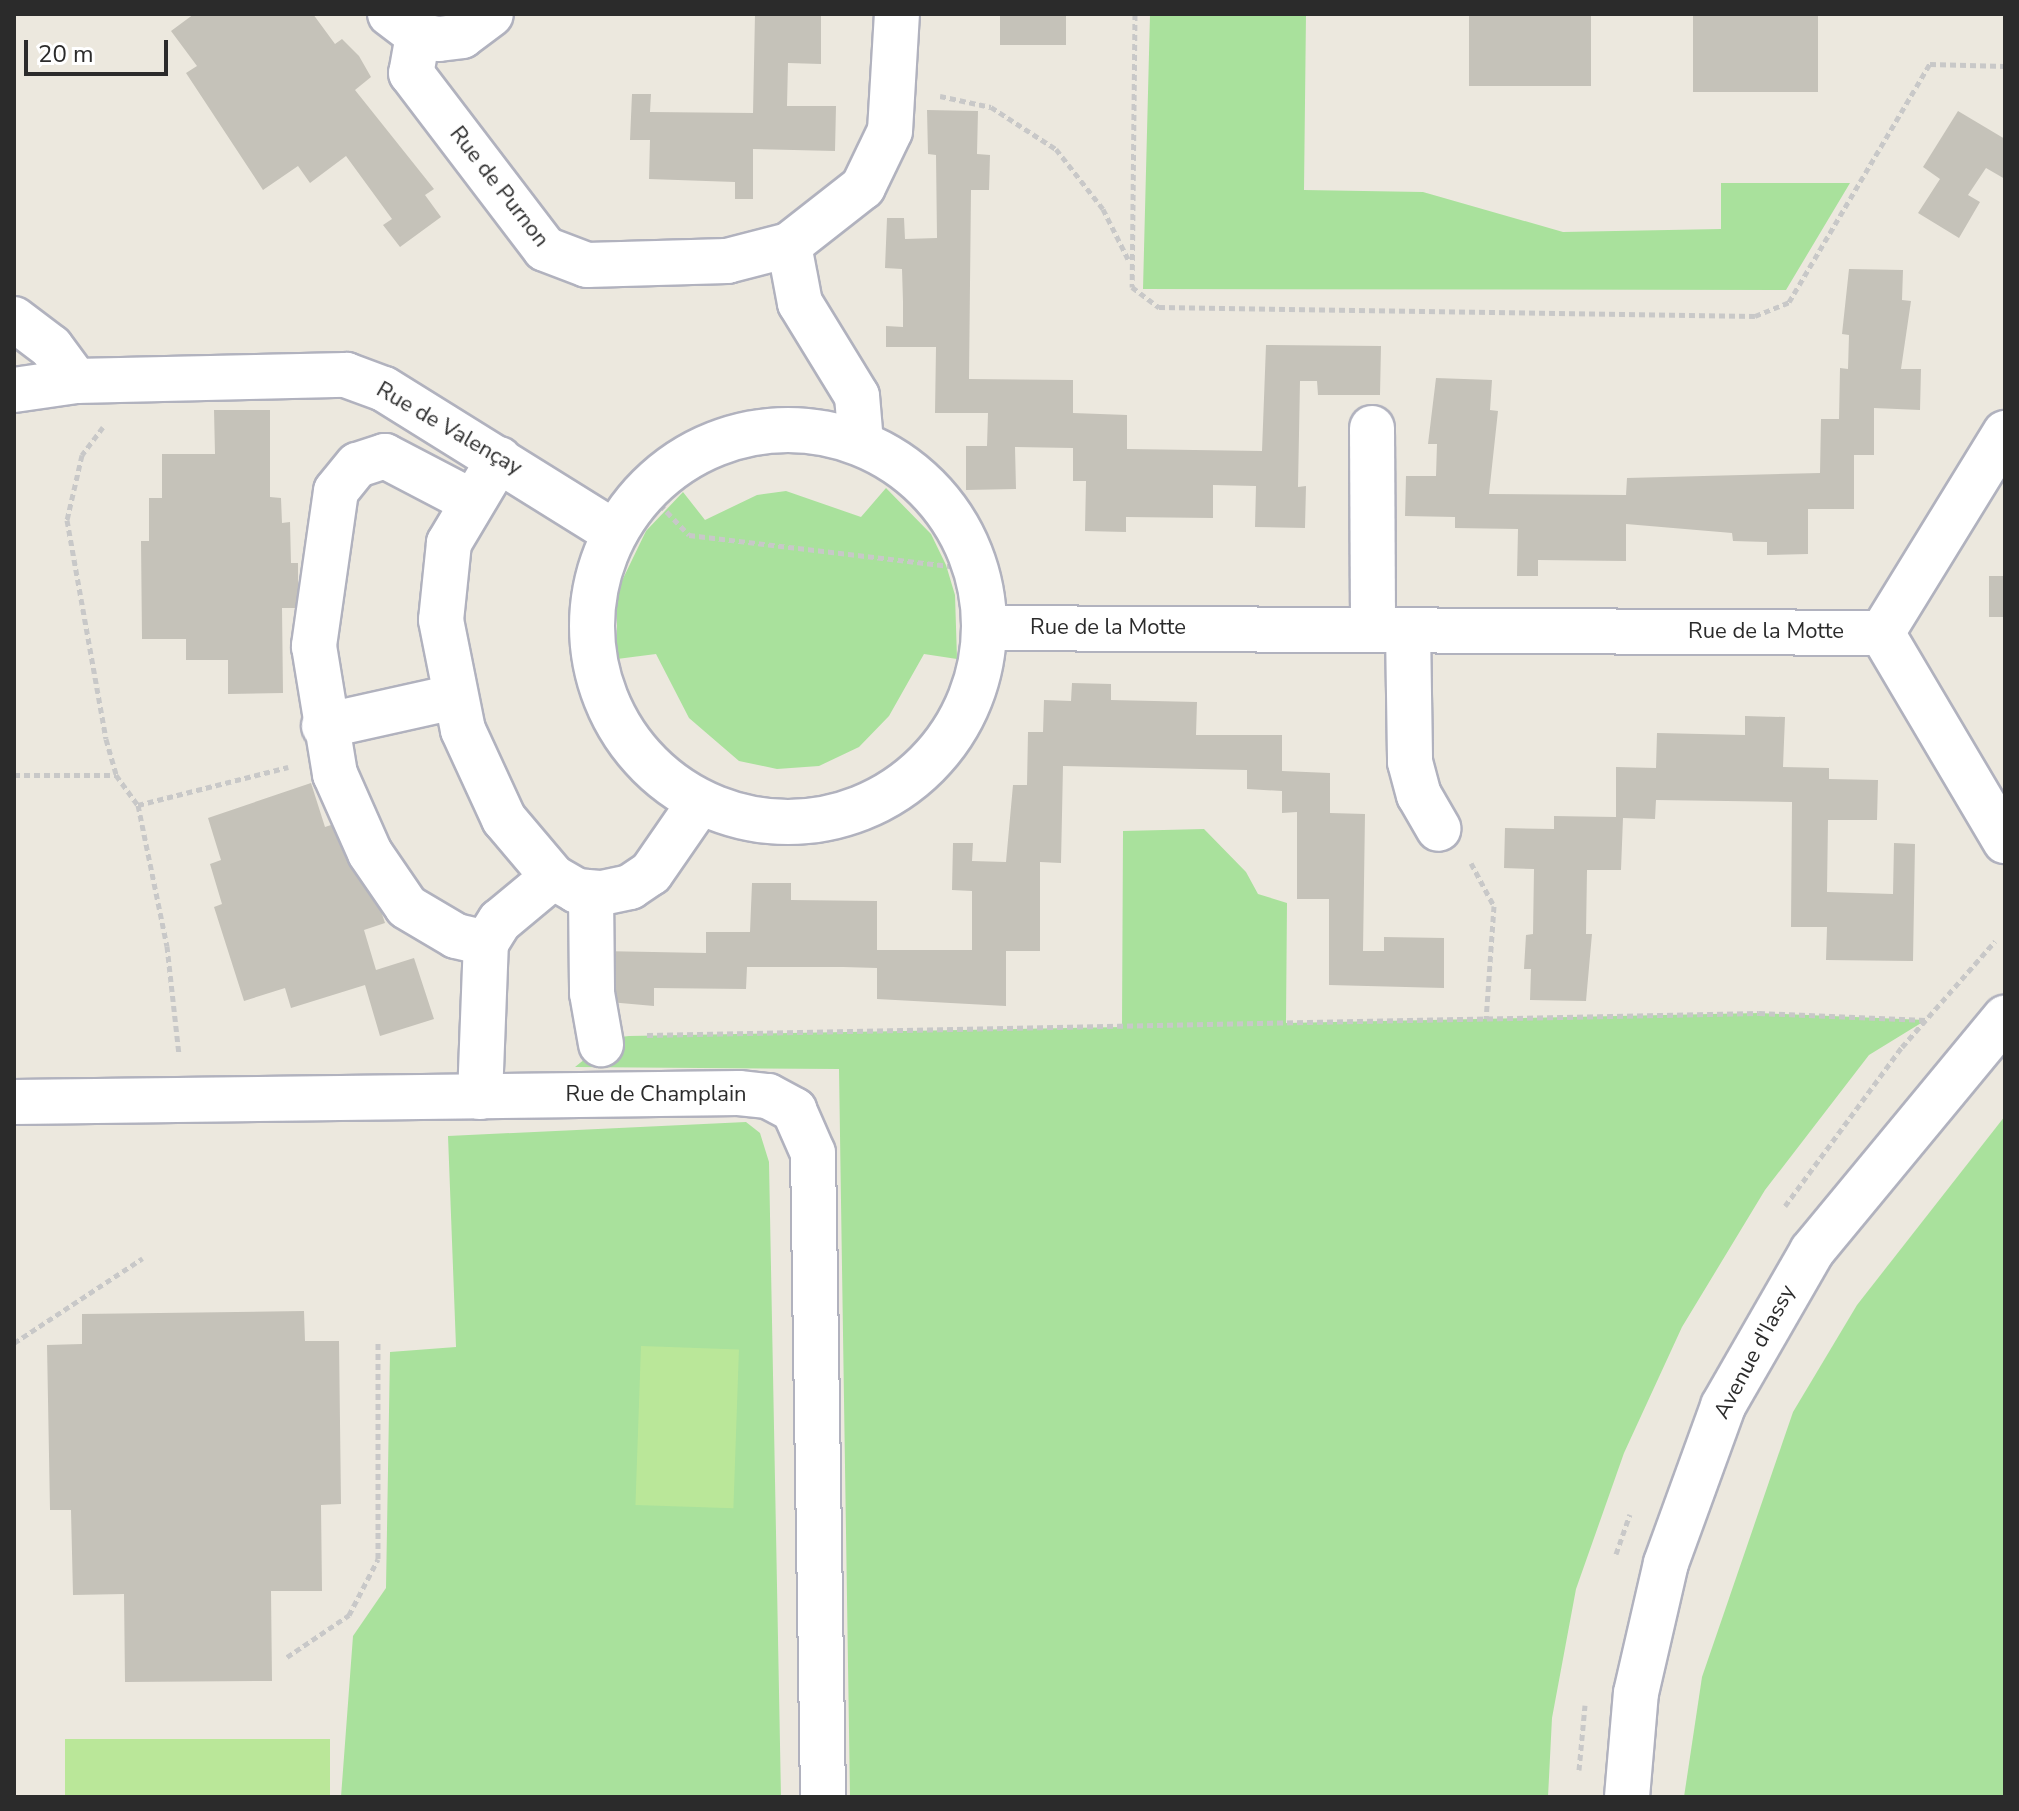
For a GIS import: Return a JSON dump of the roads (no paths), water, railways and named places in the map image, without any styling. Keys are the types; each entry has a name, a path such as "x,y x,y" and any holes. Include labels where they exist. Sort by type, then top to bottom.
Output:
{"street":[{"name":"Rue de Purnon","path":"491,14 462,36 404,24 411,73 545,249 566,261 727,261 789,245 863,187 890,131 896,88 897,14"},
{"path":"789,245 800,303 852,382 861,443"},
{"path":"14,319 94,381"},
{"name":"Rue de Valençay","path":"14,390 94,381 346,375 384,389 615,533"},
{"path":"1372,428 1390,630 1410,762 1419,795 1439,829"},
{"path":"786,429 861,443 923,482 951,514 975,569 987,628 970,702 952,736 927,766 892,793 856,811 805,821 740,817 700,802 643,760 601,689 591,623 597,576 615,533 646,490 685,459 733,437 786,429"},
{"path":"2005,433 1882,633 2005,841"},
{"path":"469,500 385,456 357,465 336,491 316,597 314,646 328,742 370,853 407,907 456,936 486,943"},
{"path":"499,459 469,500 449,543 441,587 454,697 488,790 572,885 601,1044"},
{"name":"Rue de la Motte","path":"987,628 1882,633"},
{"path":"328,742 454,697"},
{"path":"480,1097 486,943 500,921 572,885 630,887 651,873 700,802"},
{"name":"Avenue d'Iassy","path":"1627,1797 1636,1693 1666,1563 1723,1406 1812,1251 2005,1018"},
{"name":"Rue de Champlain","path":"14,1102 755,1095 781,1100 804,1125 813,1153 823,1797"}]}
